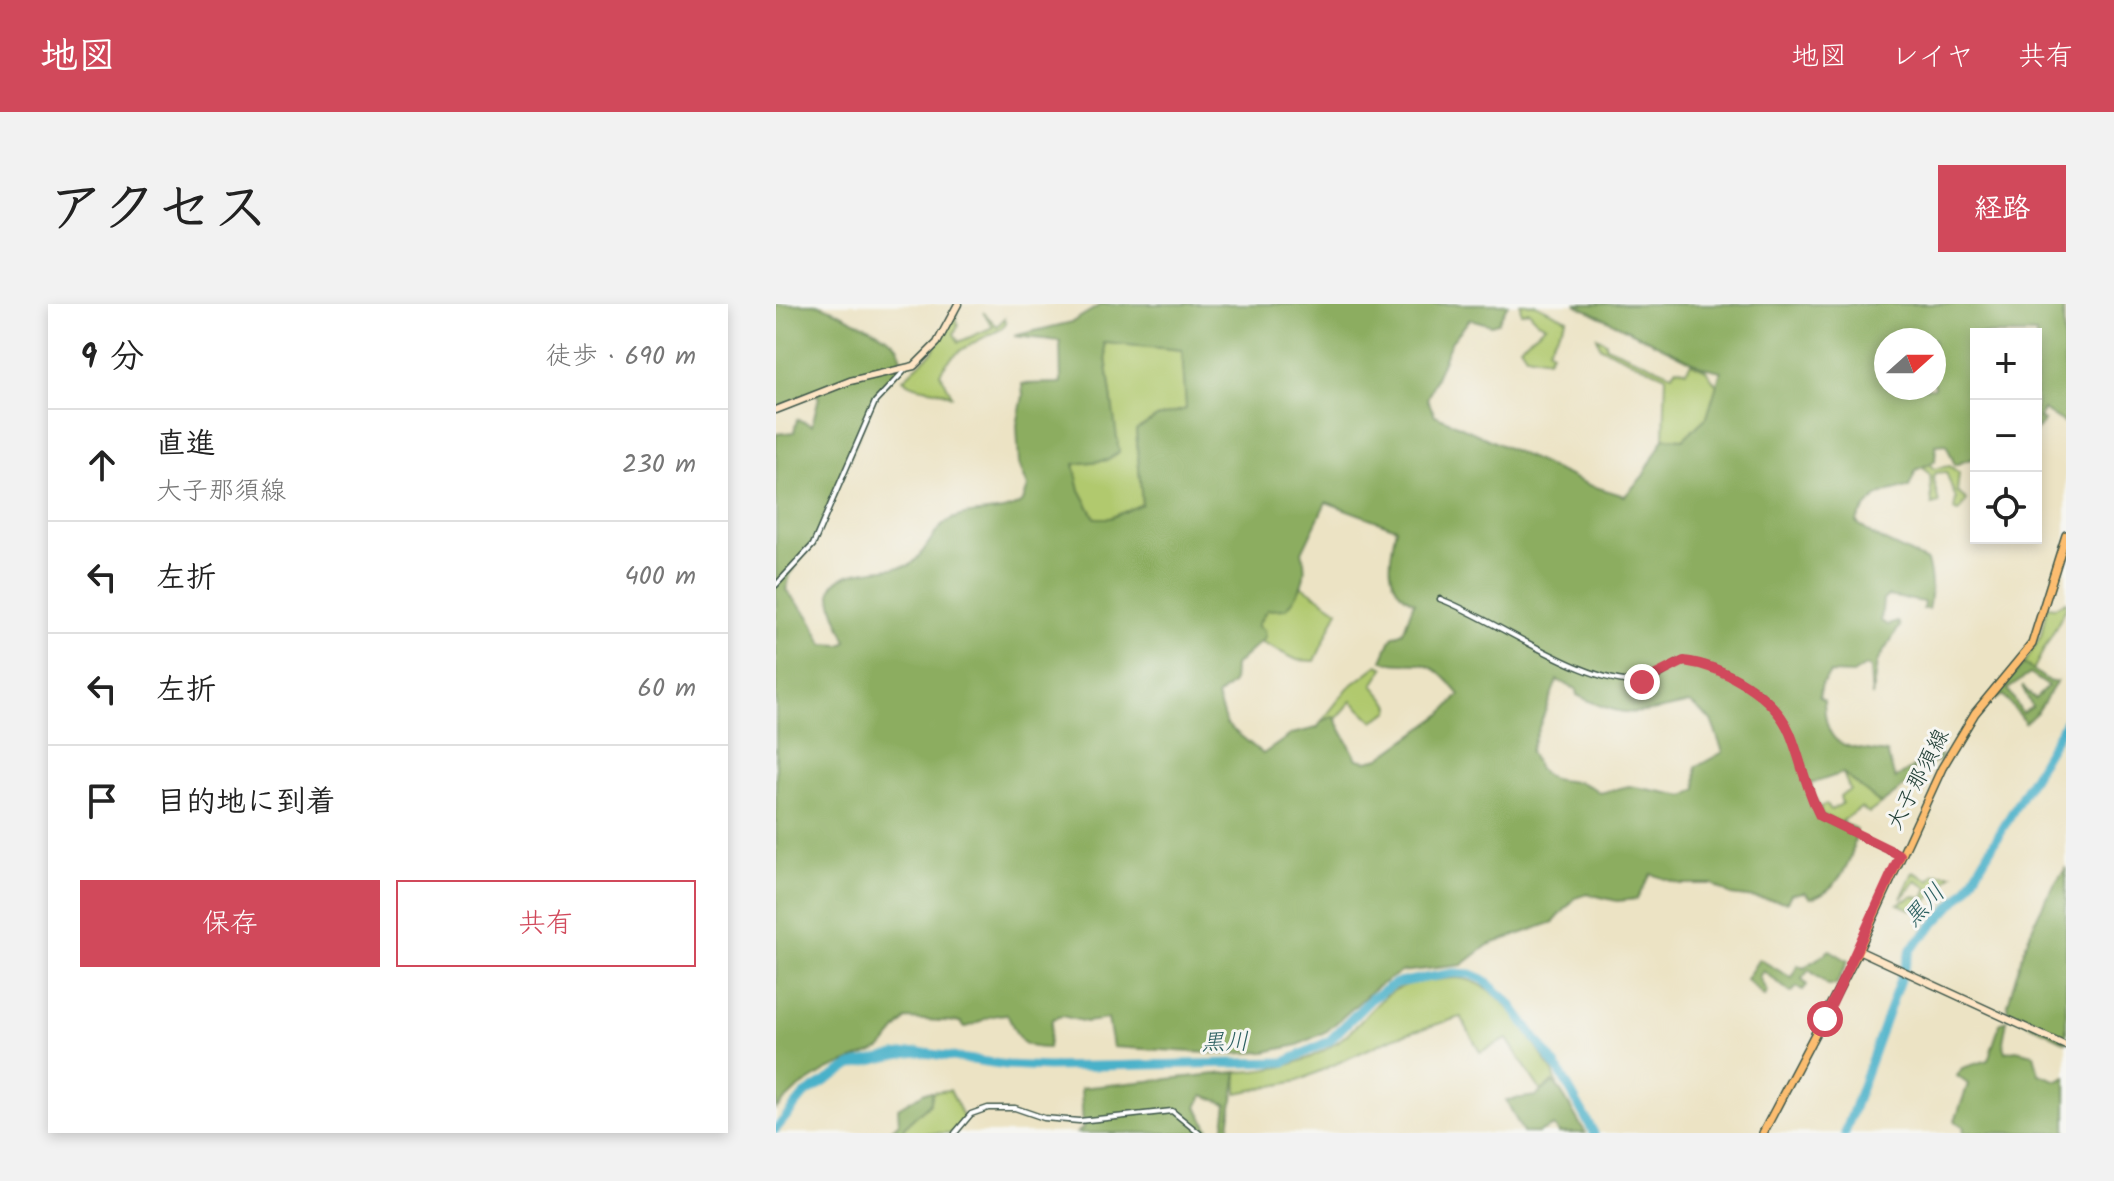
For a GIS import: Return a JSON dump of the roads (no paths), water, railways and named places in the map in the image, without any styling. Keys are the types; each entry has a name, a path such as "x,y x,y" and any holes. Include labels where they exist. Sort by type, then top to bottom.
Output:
{"main road":[{"name":"大子那須線","path":"1763,1133 1858,950 1923,804 1975,713 2032,644 2066,535"}],"street":[{"path":"776,585 813,545 879,394 906,369 930,353 958,304"},
{"path":"776,410 850,381 885,370 906,369"},
{"path":"1440,599 1483,617 1551,654 1611,678 1647,681 1684,661 1741,681 1771,707 1789,730 1820,816 1900,855"},
{"path":"1858,950 2066,1046"},
{"path":"955,1133 978,1111 1003,1107 1044,1118 1079,1121 1172,1111 1181,1114 1199,1133"}],"waterway":[{"name":"黒川","path":"1845,1133 1911,949 1967,889 2066,721"},
{"name":"黒川","path":"776,1129 804,1095 852,1065 918,1052 1007,1065 1048,1067 1285,1062 1329,1041 1372,998 1396,983 1454,973 1471,974 1483,979 1509,1002 1560,1072 1594,1133"}]}
